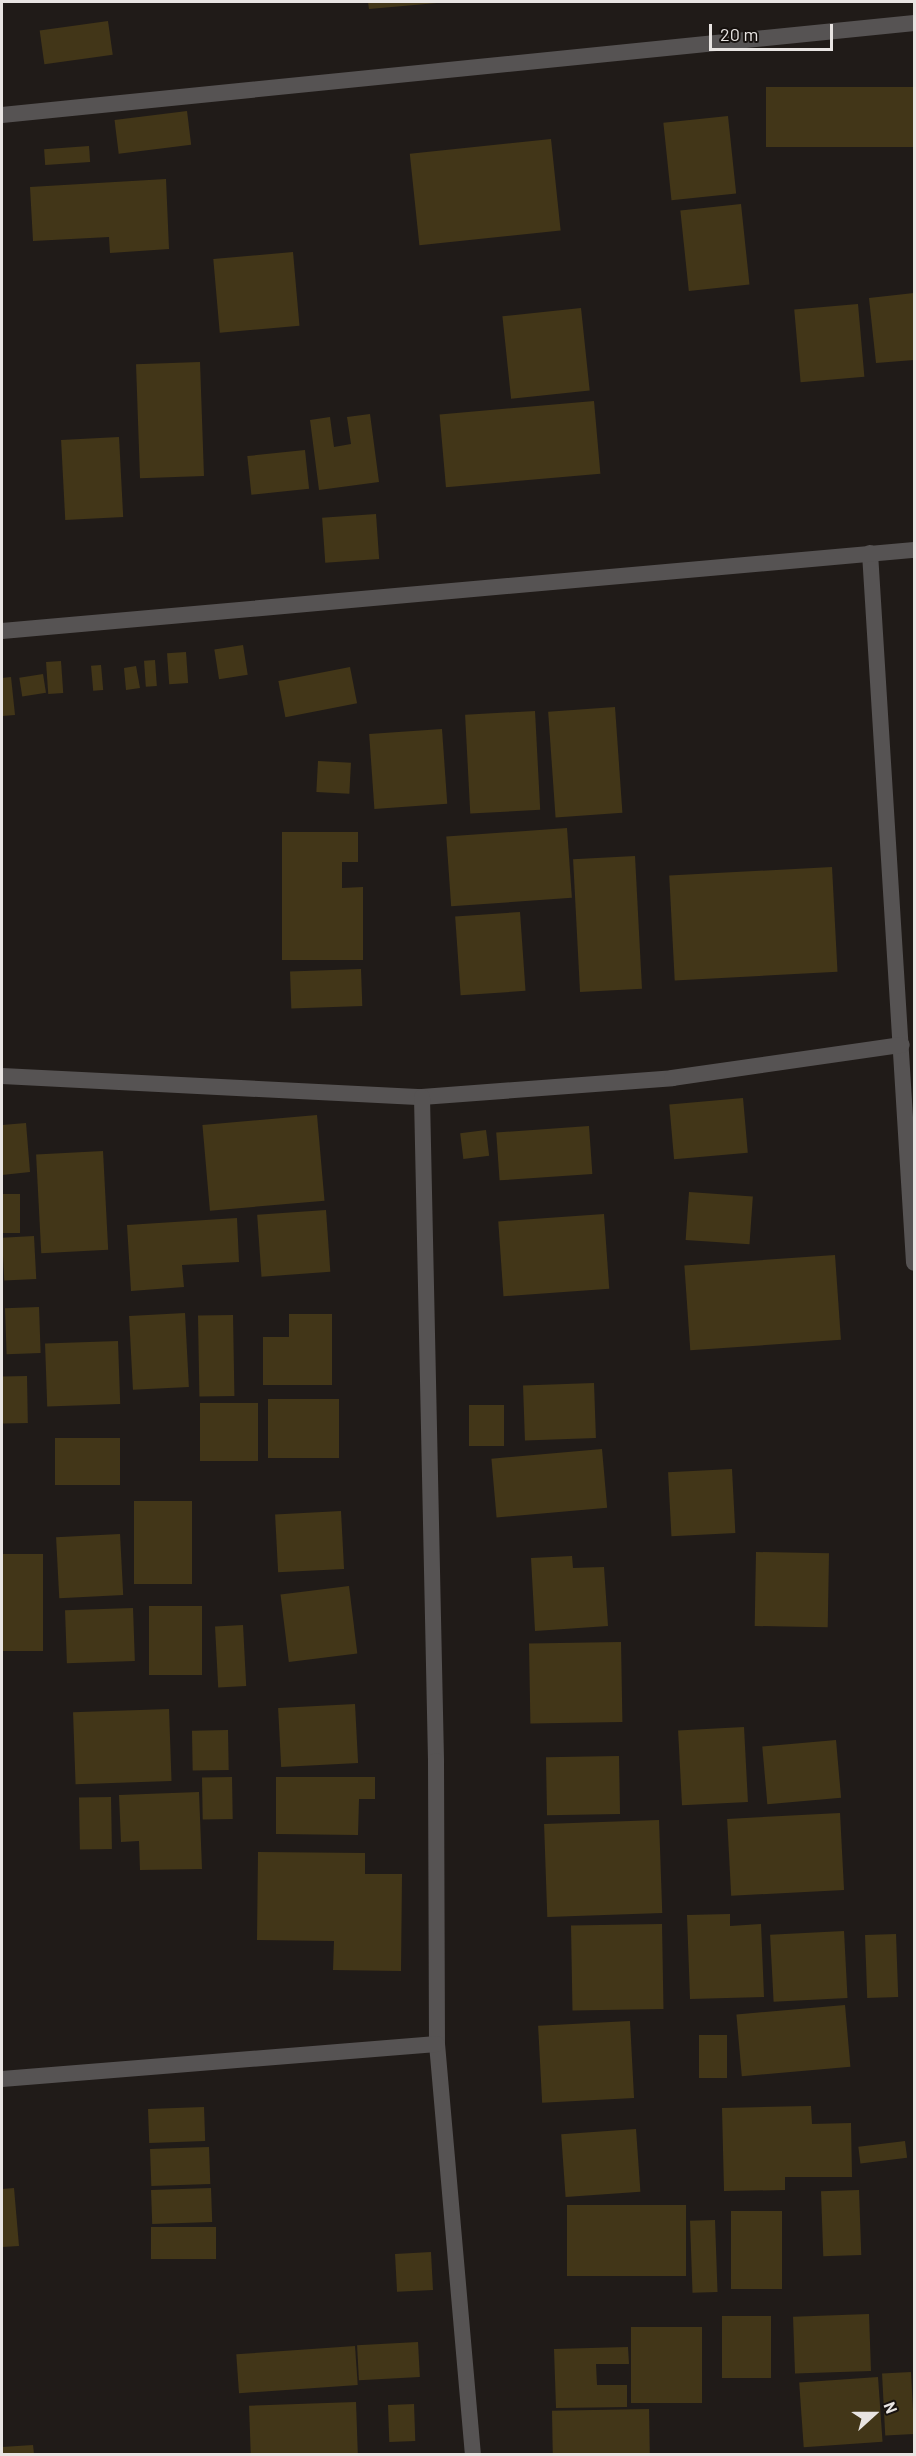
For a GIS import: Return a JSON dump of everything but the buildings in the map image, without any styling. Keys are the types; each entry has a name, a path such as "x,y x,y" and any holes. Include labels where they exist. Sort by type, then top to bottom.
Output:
{"street":[{"path":"2,115 915,23"},
{"path":"2,631 915,549"},
{"path":"870,553 915,1263"},
{"path":"2,1076 422,1097 672,1078 902,1045"},
{"path":"422,1097 436,1761 437,2044 473,2454"},
{"path":"2,2079 437,2044"}]}
